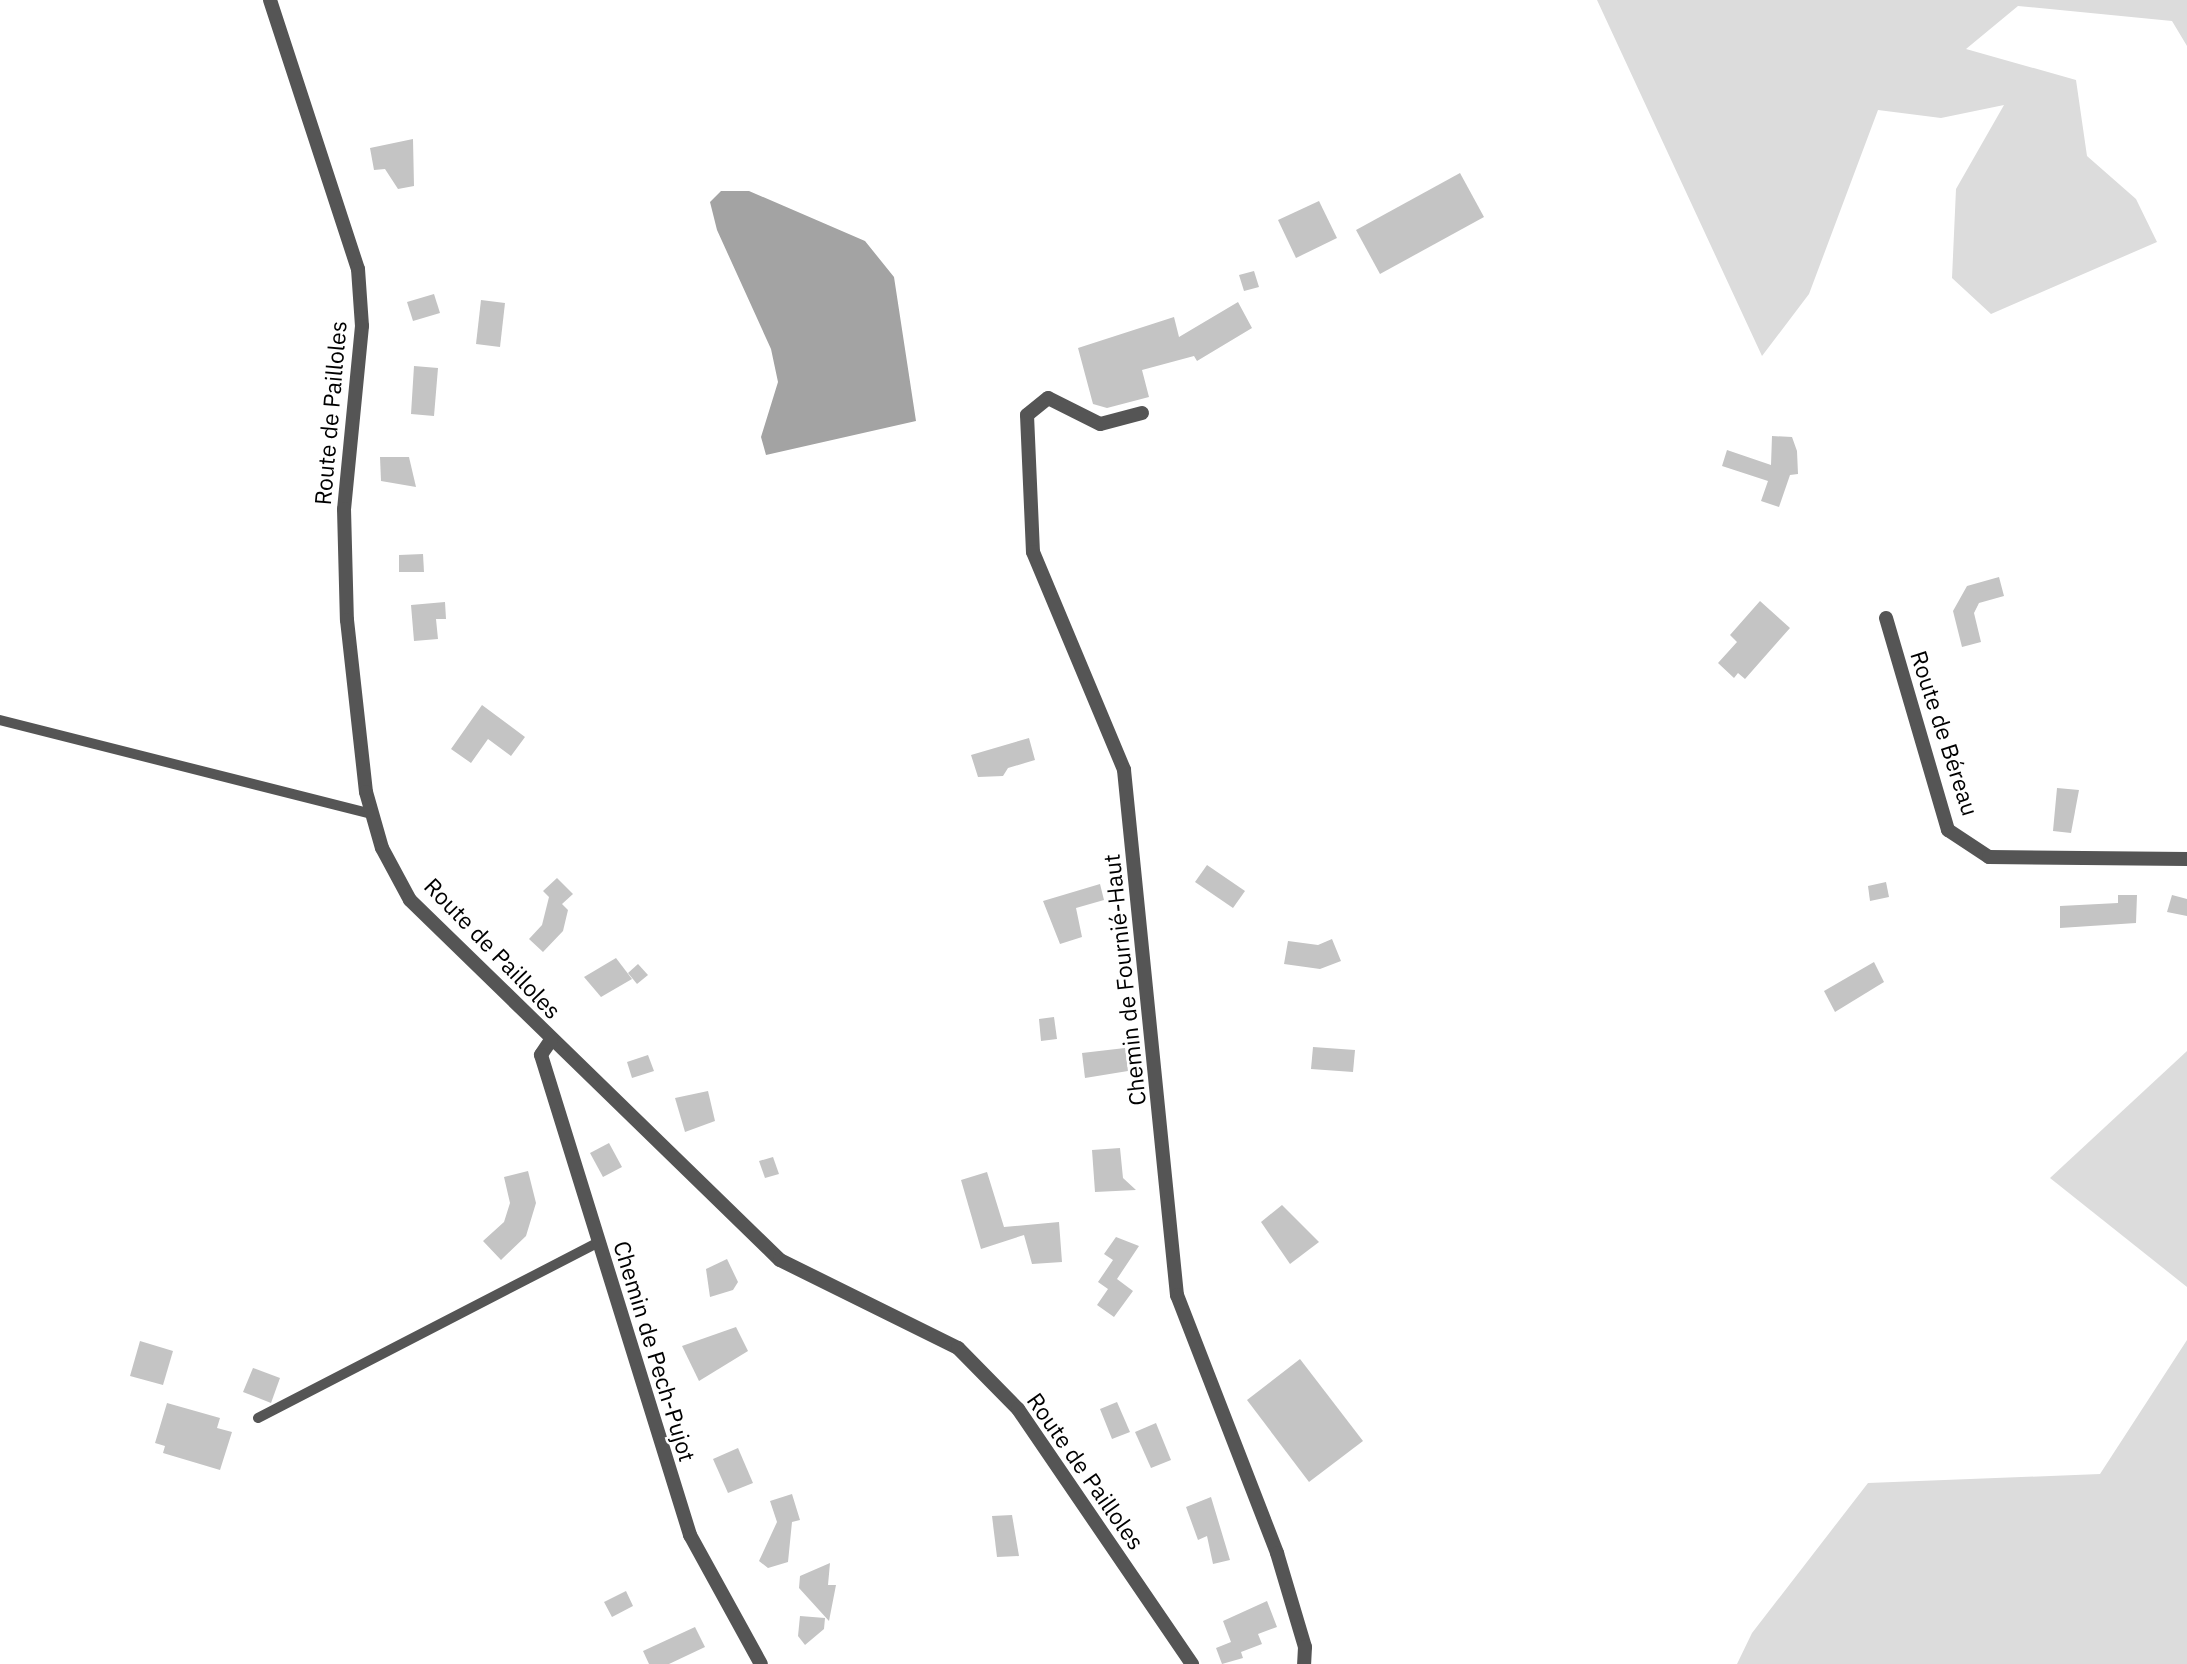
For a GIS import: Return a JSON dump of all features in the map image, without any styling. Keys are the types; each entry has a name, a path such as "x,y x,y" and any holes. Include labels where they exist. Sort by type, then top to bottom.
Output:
{"street":[{"name":"Route de Pailloles","path":"271,0 358,269 362,326 344,509 347,620 372,814 382,848 410,900 780,1260 958,1348 1018,1409 1192,1664"},
{"name":"Chemin de Fournié-Haut","path":"1142,413 1100,424 1048,398 1027,415 1033,552 1124,770 1177,1296 1277,1553 1305,1647 1304,1664"},
{"name":"Route de Béreau","path":"1885,618 1948,830 1989,857 2187,859"},
{"name":"Chemin de Pech-Pujot","path":"551,1040 541,1055 597,1243 690,1535 761,1664"}],"lane":[{"path":"0,720 372,814"},
{"path":"258,1418 597,1243"}],"shaded area":[{"path":"1597,0 2187,0 2187,46 2172,21 2018,6 1966,49 2076,80 2087,156 2136,199 2157,242 1991,314 1952,278 1956,189 2004,105 1941,118 1878,110 1809,294 1762,356"},
{"path":"721,191 749,191 865,241 894,277 916,421 766,455 761,437 778,382 771,349 717,230 710,202"},
{"path":"2187,1051 2187,1287 2050,1178"},
{"path":"2187,1340 2187,1664 1737,1664 1752,1633 1868,1483 2100,1474"}],"building":[{"path":"413,139 414,186 398,189 385,169 374,170 370,148"},
{"path":"1460,173 1484,217 1380,274 1356,230"},
{"path":"1319,201 1337,238 1296,258 1278,220"},
{"path":"1254,271 1259,287 1244,291 1239,275"},
{"path":"434,294 440,313 413,321 407,302"},
{"path":"481,300 505,303 500,347 476,344"},
{"path":"1238,302 1252,328 1197,361 1194,356 1142,370 1149,397 1107,408 1093,404 1078,348 1174,317 1179,337"},
{"path":"414,366 438,368 434,416 411,414"},
{"path":"1772,436 1792,437 1797,451 1798,474 1790,475 1779,507 1761,501 1768,481 1722,466 1727,450 1771,465"},
{"path":"380,457 409,457 416,487 381,481"},
{"path":"423,554 424,572 399,572 399,555"},
{"path":"1999,577 2004,596 1979,603 1974,613 1981,642 1962,647 1953,611 1967,586"},
{"path":"1760,601 1790,628 1745,679 1738,673 1734,678 1718,663 1737,642 1730,635"},
{"path":"445,602 446,619 436,619 438,639 414,641 411,605"},
{"path":"482,705 525,737 511,756 488,739 471,763 451,749"},
{"path":"1029,738 1035,760 1008,768 1003,776 978,777 971,755"},
{"path":"2057,788 2079,790 2071,833 2053,831"},
{"path":"1207,865 1245,891 1233,908 1195,882"},
{"path":"557,878 573,894 562,904 568,910 563,931 543,952 529,939 542,925 549,897 543,891"},
{"path":"1886,882 1889,897 1870,901 1868,886"},
{"path":"1100,884 1104,900 1076,908 1082,937 1060,944 1043,901"},
{"path":"2118,895 2137,895 2136,923 2060,928 2060,906 2118,903"},
{"path":"2172,895 2187,899 2187,916 2167,912"},
{"path":"1332,939 1341,961 1320,969 1284,964 1288,941 1318,945"},
{"path":"616,958 632,979 601,997 584,977"},
{"path":"1874,962 1884,982 1835,1012 1824,991"},
{"path":"638,964 648,975 637,984 628,973"},
{"path":"1054,1017 1057,1039 1041,1041 1039,1019"},
{"path":"1313,1047 1355,1050 1353,1072 1311,1069"},
{"path":"1125,1048 1128,1071 1085,1078 1082,1053"},
{"path":"648,1055 654,1071 632,1078 627,1062"},
{"path":"708,1091 715,1121 685,1132 675,1098"},
{"path":"609,1143 622,1167 603,1177 590,1153"},
{"path":"1120,1148 1123,1178 1136,1190 1095,1192 1092,1150"},
{"path":"773,1157 779,1174 765,1178 759,1161"},
{"path":"528,1171 536,1203 526,1236 501,1260 483,1241 504,1222 510,1203 504,1177"},
{"path":"987,1172 1004,1227 1059,1222 1062,1262 1032,1264 1024,1235 981,1249 961,1180"},
{"path":"1282,1205 1319,1242 1290,1264 1261,1222"},
{"path":"1116,1237 1139,1246 1117,1279 1133,1291 1114,1317 1097,1305 1108,1289 1098,1282 1113,1260 1104,1254"},
{"path":"727,1259 738,1282 733,1290 710,1297 706,1269"},
{"path":"736,1327 748,1351 699,1381 682,1346"},
{"path":"140,1341 173,1351 163,1385 130,1376"},
{"path":"1300,1359 1363,1441 1309,1482 1247,1400"},
{"path":"253,1368 280,1378 271,1403 243,1392"},
{"path":"1117,1402 1130,1432 1112,1439 1100,1409"},
{"path":"167,1403 220,1418 217,1428 232,1432 220,1470 163,1453 165,1446 155,1443"},
{"path":"1156,1423 1171,1460 1151,1468 1135,1432"},
{"path":"738,1448 753,1483 728,1493 713,1459"},
{"path":"792,1494 800,1520 792,1522 788,1562 768,1568 759,1561 777,1522 770,1501"},
{"path":"1211,1497 1230,1560 1213,1564 1207,1536 1198,1540 1186,1507"},
{"path":"1012,1515 1019,1556 997,1557 992,1516"},
{"path":"830,1563 828,1585 836,1585 829,1621 799,1588 800,1576"},
{"path":"626,1591 633,1606 612,1617 604,1602"},
{"path":"1267,1601 1277,1627 1258,1634 1262,1644 1241,1652 1243,1658 1222,1664 1216,1648 1231,1642 1223,1621"},
{"path":"800,1616 825,1618 824,1629 805,1645 798,1636"},
{"path":"695,1627 705,1647 669,1664 649,1664 643,1651"}]}
